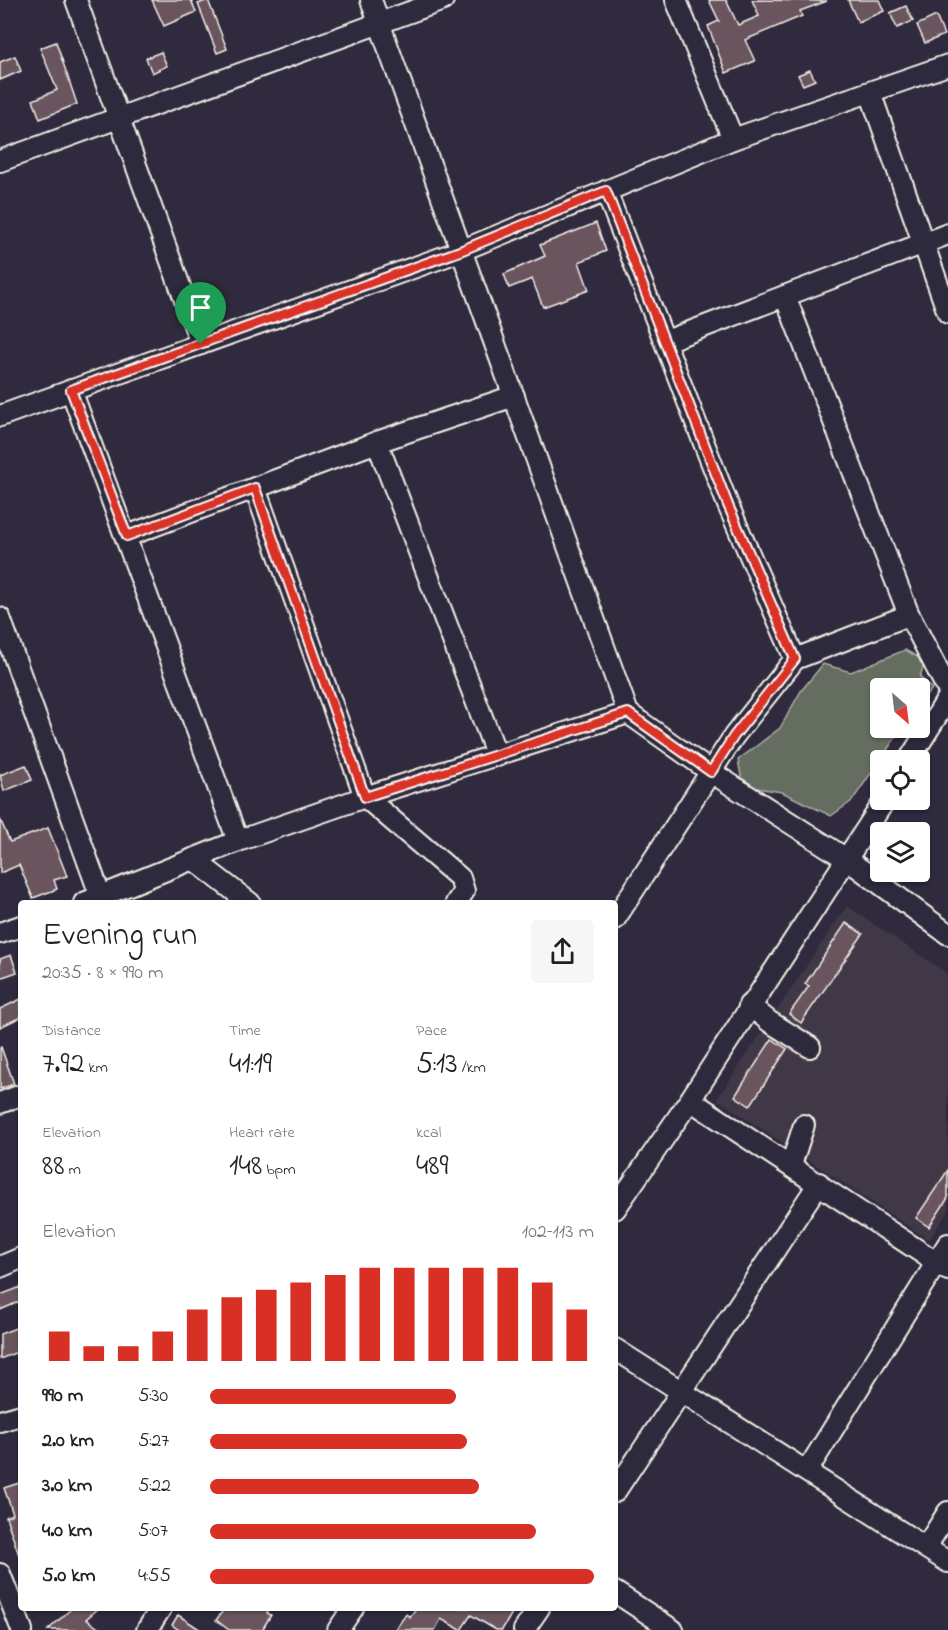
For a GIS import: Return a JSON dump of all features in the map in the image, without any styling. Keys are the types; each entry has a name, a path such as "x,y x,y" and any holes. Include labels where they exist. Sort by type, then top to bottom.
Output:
{"street":[{"path":"76,0 201,344"},
{"path":"371,0 628,713 711,772 848,860 948,934"},
{"path":"0,161 443,0"},
{"path":"676,0 733,139"},
{"path":"0,416 460,251 733,139 948,65"},
{"path":"870,92 948,313"},
{"path":"606,191 728,505 795,659"},
{"path":"666,341 948,234"},
{"path":"784,296 909,615 948,690"},
{"path":"71,390 127,536 238,841"},
{"path":"127,536 377,442 514,396"},
{"path":"377,442 497,756"},
{"path":"255,488 365,797 460,878 464,891 458,900"},
{"path":"618,914 734,736 795,659 909,615"},
{"path":"0,618 96,900"},
{"path":"915,750 948,698"},
{"path":"98,900 238,841 365,797 628,713"},
{"path":"618,1205 690,1100 749,1005 848,860 879,810"},
{"path":"193,859 246,900"},
{"path":"0,933 18,927"},
{"path":"749,1005 770,1022 810,1047"},
{"path":"0,1103 18,1096"},
{"path":"690,1100 942,1266"},
{"path":"791,1165 804,1125"},
{"path":"618,1487 819,1183"},
{"path":"807,1471 942,1266 948,1244"},
{"path":"0,1267 18,1259"},
{"path":"618,1351 948,1562"},
{"path":"0,1421 18,1416"},
{"path":"926,1547 948,1512"},
{"path":"0,1574 22,1630"},
{"path":"618,1594 673,1630"},
{"path":"147,1630 157,1611"},
{"path":"338,1630 351,1611"},
{"path":"524,1630 537,1611"}],"shaded area":[{"path":"847,906 948,974 948,1212 929,1240 717,1099"}],"green space":[{"path":"905,650 925,661 921,678 870,678 870,738 895,738 887,750 870,750 870,775 852,801 831,816 782,792 743,786 738,760 780,728 801,691 823,664 851,672"}],"building":[{"path":"152,0 191,0 196,12 164,26"},
{"path":"208,0 227,49 217,53 198,4"},
{"path":"709,0 726,0 738,25 759,16 752,0 827,1 800,11 802,16 745,40 755,61 726,73 708,26 719,21"},
{"path":"848,0 879,0 884,11 858,22"},
{"path":"906,6 913,21 897,28 890,13"},
{"path":"936,16 944,35 925,43 917,25"},
{"path":"56,42 77,104 40,119 33,100 57,90 40,48"},
{"path":"161,52 167,66 152,73 146,58"},
{"path":"15,56 21,71 0,80 0,62"},
{"path":"810,70 815,80 803,85 798,75"},
{"path":"596,223 606,251 579,262 589,290 543,307 532,279 509,288 504,274 545,256 540,245"},
{"path":"26,765 32,780 4,791 0,775"},
{"path":"0,819 10,842 48,828 67,876 54,880 57,889 33,898 19,865 0,873"},
{"path":"846,923 863,934 801,1023 789,1014 809,986 805,984"},
{"path":"11,955 17,972 0,978 0,959"},
{"path":"18,1000 18,1018 0,1027 0,1009"},
{"path":"772,1039 787,1049 750,1106 735,1096"},
{"path":"0,1048 14,1084 0,1089"},
{"path":"948,1170 948,1198 929,1227 916,1218"},
{"path":"18,1288 18,1302 0,1310 0,1295"},
{"path":"18,1327 18,1352 0,1359 0,1334"},
{"path":"18,1483 18,1552 6,1517 13,1514 4,1488"},
{"path":"69,1611 95,1611 86,1619 101,1630 48,1630"},
{"path":"223,1611 268,1611 267,1613 271,1615 262,1630 229,1630 216,1620"},
{"path":"414,1611 513,1611 502,1630 496,1630 471,1615 461,1630 441,1619 435,1630 395,1630 406,1614 410,1617"},
{"path":"178,1615 201,1630 179,1630 172,1625"}],"route":[{"path":"606,191 728,505 795,659 734,736 711,772 628,713 365,797 255,488 127,536 71,390 201,344 460,251 606,191"}]}
